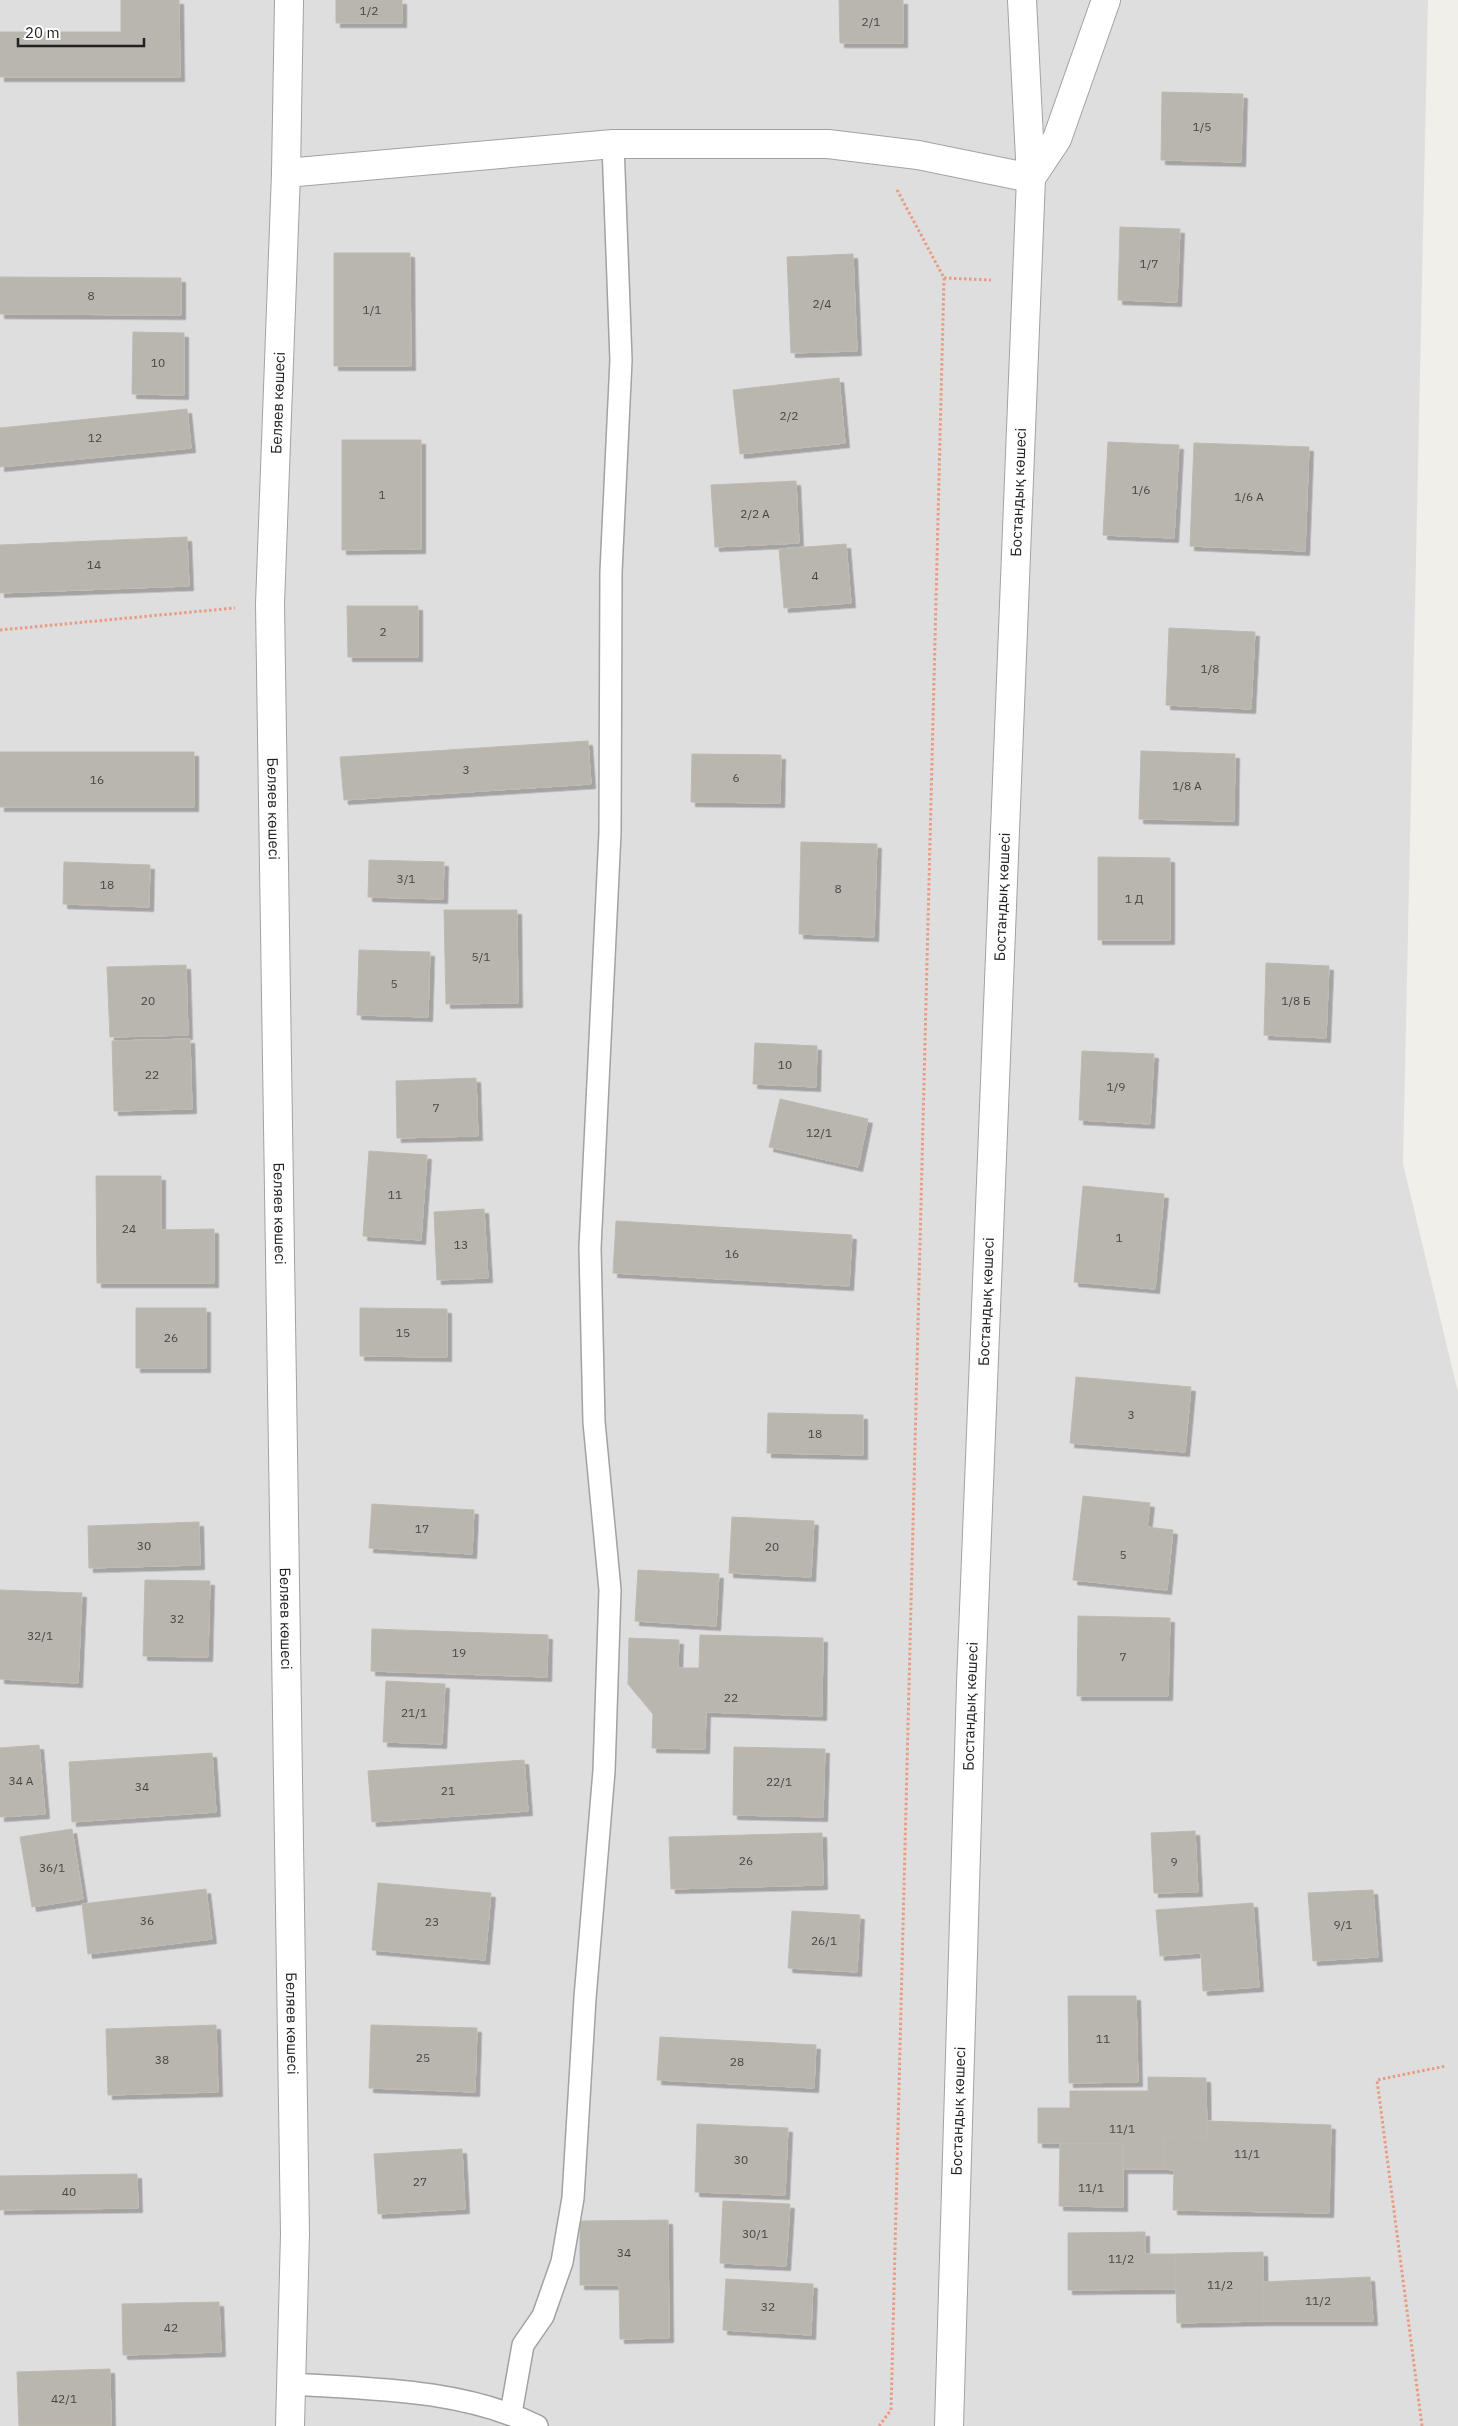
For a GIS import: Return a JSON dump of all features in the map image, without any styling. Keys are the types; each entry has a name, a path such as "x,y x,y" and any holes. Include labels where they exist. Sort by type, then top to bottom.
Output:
{"street":[{"name":"Беляев көшесі","path":"289,0 286,173 270,604 295,2234 290,2426"},
{"name":"Бостандық көшесі","path":"949,2426 970,1684 1031,178 1022,0"},
{"path":"286,173 613,144 828,144 918,155 1031,178 1057,139 1106,0"}],"lane":[{"path":"511,2413 524,2345 543,2316 562,2262 572,2198 585,1998 604,1771 610,1590 594,1422 590,1248 610,833 611,572 621,360 613,144"},
{"path":"291,2384 431,2395 511,2413 537,2426"}],"path":[{"path":"876,150 944,278 891,2410 879,2426"},
{"path":"0,630 270,604"},
{"path":"1422,2426 1377,2080 1446,2066"}],"shaded area":[{"path":"0,0 1428,0 1403,1164 1458,1392 1458,2426 0,2426"}],"building":[{"path":"121,0 179,0 180,77 0,77 0,32 121,32"},
{"path":"336,0 402,0 402,23 336,23"},
{"path":"839,0 903,0 903,43 840,43"},
{"path":"1162,92 1243,94 1241,162 1161,160"},
{"path":"1120,227 1180,229 1177,302 1118,300"},
{"path":"334,253 410,253 411,366 334,366"},
{"path":"853,254 857,351 791,353 787,257"},
{"path":"0,277 181,278 181,315 0,314"},
{"path":"133,332 184,333 184,395 132,394"},
{"path":"839,378 845,443 740,454 733,390"},
{"path":"187,409 191,448 0,467 0,428"},
{"path":"342,440 421,440 421,549 342,550"},
{"path":"1108,442 1179,445 1174,538 1103,535"},
{"path":"1194,443 1309,447 1305,551 1190,546"},
{"path":"796,481 799,543 715,547 711,485"},
{"path":"187,537 189,586 0,593 0,545"},
{"path":"846,544 851,603 784,608 779,549"},
{"path":"347,606 418,606 418,657 348,657"},
{"path":"1169,628 1255,632 1251,709 1166,705"},
{"path":"588,741 591,784 344,800 340,757"},
{"path":"1141,751 1235,754 1234,821 1139,819"},
{"path":"0,752 194,752 194,807 0,807"},
{"path":"692,754 781,755 780,803 691,802"},
{"path":"801,842 877,844 874,937 799,934"},
{"path":"1098,857 1170,858 1170,940 1098,940"},
{"path":"369,860 444,862 443,899 368,897"},
{"path":"64,862 150,865 149,907 63,904"},
{"path":"444,910 517,910 518,1003 446,1004"},
{"path":"359,950 430,952 428,1017 357,1015"},
{"path":"1266,963 1329,966 1326,1038 1264,1035"},
{"path":"186,965 188,1035 110,1037 107,967"},
{"path":"190,1039 192,1109 114,1111 112,1041"},
{"path":"755,1043 817,1046 816,1087 753,1084"},
{"path":"1082,1051 1154,1054 1150,1124 1079,1120"},
{"path":"476,1078 478,1136 397,1138 396,1081"},
{"path":"780,1099 868,1119 858,1167 769,1147"},
{"path":"369,1151 427,1155 421,1240 363,1236"},
{"path":"96,1176 161,1176 161,1230 214,1229 214,1283 97,1283"},
{"path":"1083,1186 1164,1194 1155,1289 1074,1282"},
{"path":"484,1209 488,1278 437,1280 434,1212"},
{"path":"616,1221 852,1235 849,1286 613,1273"},
{"path":"136,1308 206,1308 206,1368 136,1368"},
{"path":"360,1308 447,1309 447,1357 360,1356"},
{"path":"1076,1377 1191,1387 1185,1452 1070,1443"},
{"path":"768,1413 863,1415 863,1455 767,1453"},
{"path":"1083,1496 1150,1503 1147,1527 1173,1530 1167,1590 1073,1580"},
{"path":"372,1504 474,1510 472,1554 369,1548"},
{"path":"732,1517 814,1521 811,1577 729,1573"},
{"path":"199,1522 200,1565 89,1568 88,1526"},
{"path":"638,1570 719,1574 716,1626 635,1621"},
{"path":"145,1580 210,1581 208,1657 143,1656"},
{"path":"0,1590 82,1593 78,1683 0,1679"},
{"path":"1078,1616 1170,1618 1168,1696 1077,1696"},
{"path":"372,1629 548,1635 547,1677 371,1671"},
{"path":"700,1635 823,1638 822,1716 706,1712 705,1749 652,1748 653,1714 628,1684 629,1638 679,1640 678,1668 699,1668"},
{"path":"386,1681 445,1684 442,1744 383,1742"},
{"path":"39,1745 45,1814 0,1817 0,1748"},
{"path":"734,1747 825,1749 823,1817 733,1815"},
{"path":"212,1753 216,1812 72,1822 69,1762"},
{"path":"524,1760 528,1811 372,1822 368,1771"},
{"path":"72,1829 83,1899 32,1907 20,1837"},
{"path":"1195,1831 1198,1892 1154,1893 1151,1833"},
{"path":"822,1833 823,1885 671,1889 669,1837"},
{"path":"378,1883 491,1893 485,1960 372,1950"},
{"path":"206,1889 212,1939 88,1954 82,1904"},
{"path":"1373,1890 1378,1957 1313,1961 1308,1893"},
{"path":"1253,1903 1259,1987 1203,1991 1201,1953 1160,1956 1156,1910"},
{"path":"792,1911 860,1915 857,1972 788,1968"},
{"path":"1068,1996 1136,1996 1138,2082 1069,2083"},
{"path":"216,2025 218,2092 108,2095 106,2029"},
{"path":"371,2025 477,2028 475,2092 369,2088"},
{"path":"660,2037 816,2045 814,2088 657,2080"},
{"path":"1148,2077 1206,2078 1207,2138 1164,2137 1163,2169 1123,2169 1123,2144 1038,2143 1038,2108 1070,2108 1070,2091 1148,2091"},
{"path":"1207,2121 1331,2125 1329,2213 1173,2210 1174,2170 1163,2169 1164,2137 1207,2138"},
{"path":"697,2124 788,2128 785,2195 695,2192"},
{"path":"1060,2143 1123,2144 1123,2207 1059,2206"},
{"path":"462,2149 465,2209 378,2214 374,2154"},
{"path":"137,2174 138,2208 0,2210 0,2176"},
{"path":"723,2201 790,2204 786,2266 720,2263"},
{"path":"668,2220 669,2338 620,2339 619,2285 580,2285 580,2221"},
{"path":"1145,2232 1145,2254 1175,2254 1176,2289 1068,2290 1068,2233"},
{"path":"1263,2252 1264,2321 1177,2323 1175,2254"},
{"path":"1370,2277 1373,2321 1264,2321 1263,2282"},
{"path":"726,2279 813,2284 811,2335 723,2330"},
{"path":"219,2302 221,2352 123,2355 122,2304"},
{"path":"110,2369 111,2426 19,2426 17,2372"}]}
